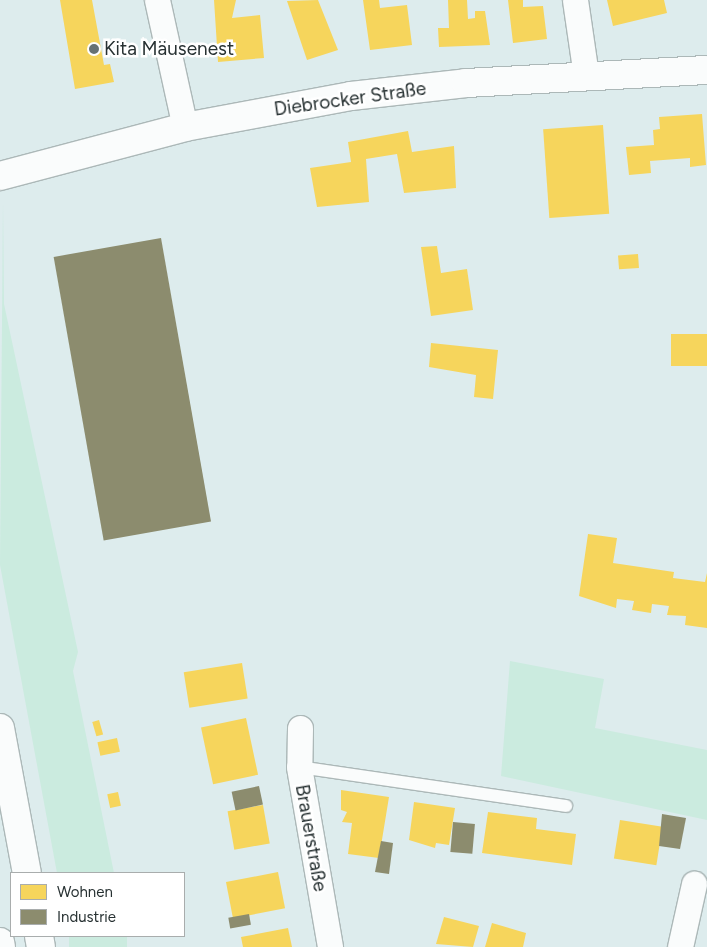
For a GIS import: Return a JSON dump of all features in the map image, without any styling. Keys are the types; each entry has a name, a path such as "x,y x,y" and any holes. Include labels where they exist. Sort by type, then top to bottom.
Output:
{"main road":[{"name":"Diebrocker Straße","path":"0,176 185,127 351,96 586,75 707,70"},
{"path":"0,728 27,872"},
{"path":"0,942 1,947"}],"street":[{"path":"157,0 185,127"},
{"path":"575,0 586,75"},
{"name":"Brauerstraße","path":"300,728 299,767 330,947"},
{"path":"680,947 694,884"}],"lane":[{"path":"299,767 566,806"}],"green space":[{"path":"3,201 4,304 78,652 73,671 114,872 57,872 0,565"},
{"path":"510,661 604,679 595,728 707,750 707,820 501,776"},
{"path":"69,937 127,937 127,947 69,947"}],"building: Wohnen":[{"path":"60,0 92,0 104,65 110,64 114,82 75,89"},
{"path":"214,0 236,0 232,18 260,15 264,58 218,62"},
{"path":"318,0 338,50 307,60 287,1"},
{"path":"363,0 379,0 380,8 407,5 412,45 370,50"},
{"path":"448,0 467,0 468,19 475,18 475,11 485,11 490,45 439,47 438,28 449,28"},
{"path":"508,0 523,0 523,7 543,6 547,39 513,43"},
{"path":"607,0 664,0 667,13 613,26"},
{"path":"702,114 706,165 690,167 690,158 650,161 651,173 629,175 626,147 654,145 653,130 660,129 659,117"},
{"path":"603,125 609,214 549,218 543,129"},
{"path":"408,131 412,152 454,146 456,188 404,193 397,154 366,159 369,202 317,207 310,168 351,162 348,142"},
{"path":"437,246 441,273 467,269 473,310 431,316 421,247"},
{"path":"638,254 639,268 619,269 618,255"},
{"path":"671,334 707,334 707,366 671,366"},
{"path":"431,343 498,350 493,399 474,397 476,375 429,367"},
{"path":"588,534 617,538 613,563 674,572 673,578 705,582 707,573 707,628 685,625 686,616 667,615 669,606 652,604 651,613 632,610 634,601 617,599 616,608 579,596"},
{"path":"242,663 248,699 189,708 184,672"},
{"path":"246,718 258,775 213,784 201,728"},
{"path":"99,720 103,734 96,736 92,722"},
{"path":"117,738 120,752 100,756 97,742"},
{"path":"341,790 389,797 379,858 348,854 352,823 342,822 347,812 341,810"},
{"path":"118,792 121,806 110,808 107,794"},
{"path":"414,802 455,808 449,845 436,843 435,848 409,840"},
{"path":"263,805 270,843 234,850 228,811"},
{"path":"488,812 537,818 536,829 576,834 572,865 482,853"},
{"path":"620,820 662,827 656,865 614,859"},
{"path":"278,872 285,908 233,918 226,882"},
{"path":"444,917 479,926 473,947 436,944"},
{"path":"492,923 526,933 523,947 485,947"},
{"path":"288,928 292,947 243,947 241,937"}],"building: Industrie":[{"path":"161,238 211,522 104,541 54,257"},
{"path":"259,786 263,805 236,810 232,792"},
{"path":"662,814 686,818 680,849 659,846"},
{"path":"453,822 475,824 472,854 450,852"},
{"path":"381,841 393,843 389,874 375,872"},
{"path":"249,914 251,925 230,928 228,918"}],"place":[{"name":"Kita Mäusenest","path":"94,49"}]}
